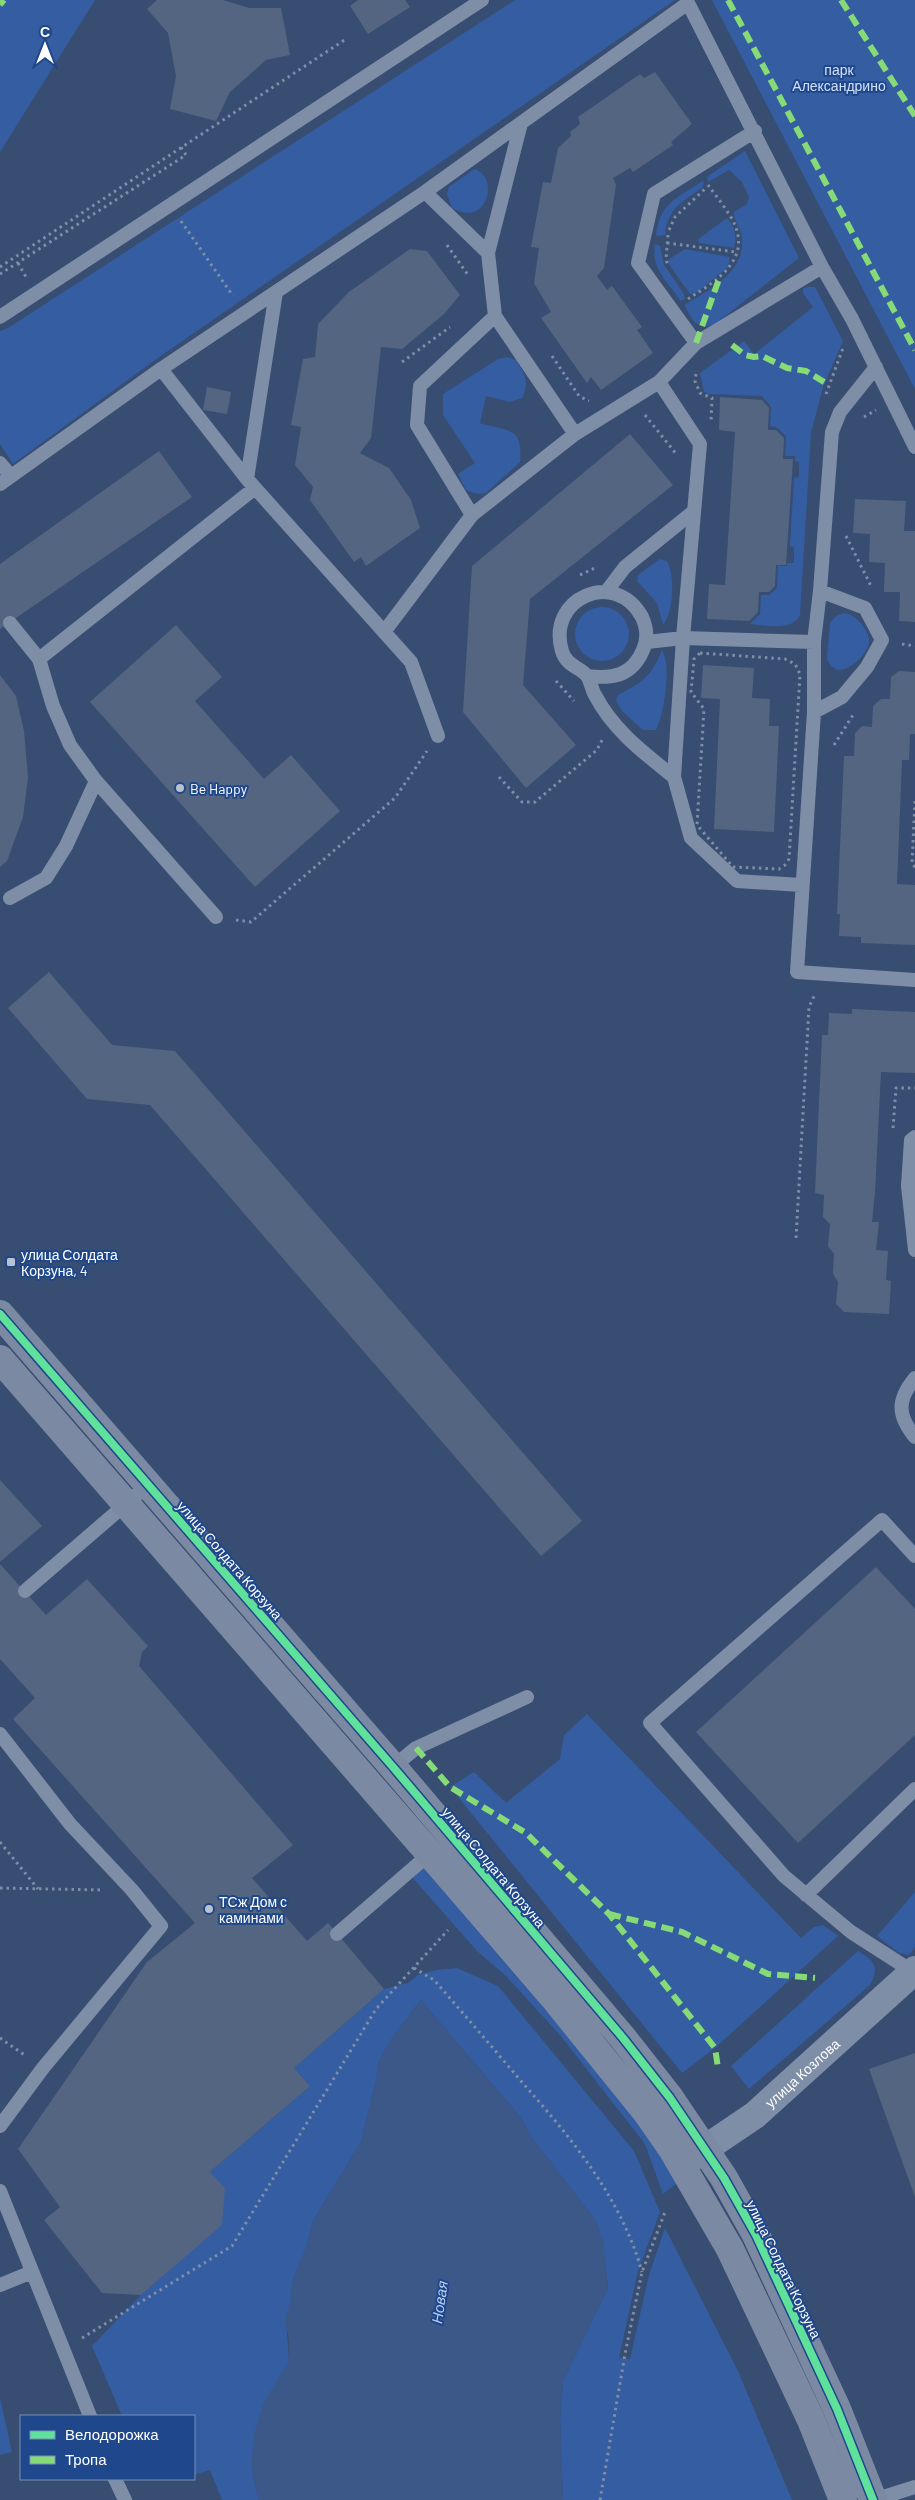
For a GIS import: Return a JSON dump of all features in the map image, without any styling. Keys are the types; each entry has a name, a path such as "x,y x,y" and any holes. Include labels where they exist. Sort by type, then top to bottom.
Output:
{"street":[{"name":"улица Солдата Корзуна","path":"0,1314 393,1767 638,2057 670,2098 706,2149 756,2235 837,2409 874,2500"},
{"path":"0,1359 430,1854 599,2053 647,2113 682,2165 734,2258 811,2420 843,2500"},
{"name":"улица Козлова","path":"682,2165 764,2107 914,1972"}],"lane":[{"path":"0,317 482,0"},
{"path":"0,462 5,480 161,369 425,192 688,3 755,130 822,267 876,367 915,447"},
{"path":"521,123 488,253 495,316 575,434"},
{"path":"696,343 670,310 638,263 654,194 698,168 755,130"},
{"path":"425,192 488,253"},
{"path":"384,632 472,516 575,434 659,382 696,343 822,267"},
{"path":"39,659 251,484 276,292"},
{"path":"472,516 417,425 420,386 495,316"},
{"path":"876,367 840,412 832,432 820,591 814,642 814,712 801,885 797,972 915,980"},
{"path":"161,369 251,484 411,662 438,736"},
{"path":"659,382 700,444 683,638 674,776 691,838 737,881 801,885"},
{"path":"606,592 625,567 693,512"},
{"path":"814,712 842,697 867,667 882,640 865,608 820,591"},
{"path":"606,592 624,597 635,605 646,624 647,642 639,660 626,672 607,679 588,676 572,666 562,651 561,624 569,608 584,596 606,592"},
{"path":"10,622 39,659 53,706 70,745 96,781 216,917"},
{"path":"647,642 683,638 814,642"},
{"path":"588,676 595,696 626,738 674,776"},
{"path":"10,898 46,878 66,846 96,781"},
{"path":"915,1137 911,1140 908,1186 915,1250"},
{"path":"915,1378 902,1397 902,1412 905,1425 915,1437"},
{"path":"25,1591 148,1485"},
{"path":"914,1972 859,1938 784,1876 650,1723 882,1520 915,1556"},
{"path":"393,1767 416,1748 527,1697"},
{"path":"0,1734 70,1824 132,1890 161,1926 43,2068 0,2126"},
{"path":"806,1895 915,1789"},
{"path":"337,1934 451,1835"},
{"path":"0,2191 90,2415"},
{"path":"0,2285 32,2272"},
{"path":"115,2480 125,2500"},
{"path":"874,2500 915,2487"}],"path":[{"path":"0,267 346,39"},
{"path":"0,274 186,155 181,147"},
{"path":"670,310 719,279 731,267 736,252 739,236 733,220 708,186 698,168"},
{"path":"668,268 666,259 668,232 676,217 708,186"},
{"path":"169,205 245,313"},
{"path":"444,240 470,279"},
{"path":"643,240 736,252"},
{"path":"18,263 28,280"},
{"path":"684,290 690,298"},
{"path":"402,362 457,322"},
{"path":"697,370 694,381 700,393 712,398 711,427"},
{"path":"823,402 829,385"},
{"path":"899,644 915,646"},
{"path":"700,653 785,658 795,664 800,674 789,859 779,869 733,867 697,825 704,709 691,692 694,658 700,653"},
{"path":"216,917 251,922 395,798 438,736"},
{"path":"915,801 912,864 915,867"},
{"path":"796,1238 809,1007 814,995 819,992"},
{"path":"0,1842 38,1890"},
{"path":"0,1888 132,1890"},
{"path":"64,2348 232,2246 376,2009 448,1930"},
{"path":"414,1968 434,1980 553,2117 586,2160 627,2227 642,2272"},
{"path":"0,2038 43,2068"},
{"path":"600,2500 625,2354 642,2272 665,2212"}],"green space":[{"path":"0,0 95,0 0,152"},
{"path":"515,0 675,0 155,360 13,464 0,444 0,331 8,328"},
{"name":"парк Александрино","path":"712,0 915,0 915,389"},
{"path":"745,151 799,258 715,324 705,327 694,322 684,305 724,279 732,271 738,261 742,238 734,212 747,204 749,197 742,182 729,170 708,182 707,177"},
{"path":"474,169 486,178 488,193 486,201 481,207 475,211 465,213 452,208 447,194 449,187"},
{"path":"703,181 702,188 682,202 672,212 666,226 665,235 656,236 661,215 671,202"},
{"path":"727,218 735,232 734,248 699,243 698,240 701,237"},
{"path":"655,244 660,246 664,265 684,294 685,299 681,301 658,268 654,253"},
{"path":"685,249 730,257 728,267 695,294 690,294 668,263 669,259"},
{"path":"815,287 843,341 823,387 811,433 800,615 791,624 785,626 750,624 760,614 761,595 769,595 777,588 778,566 787,566 787,563 794,563 794,547 790,546 794,478 799,477 799,462 795,461 795,456 785,456 786,436 776,427 770,426 771,407 762,396 709,394 704,392 700,373 744,341 754,354 813,307 803,293 803,289"},
{"path":"507,357 516,360 522,370 526,387 522,398 510,402 486,396 480,423 512,432 519,442 520,462 486,493 478,494 466,490 458,474 475,463 443,415 443,394 498,359"},
{"path":"660,559 667,561 670,567 672,584 671,603 667,619 663,625 657,603 637,581 638,575"},
{"path":"597,607 607,607 617,611 625,619 629,634 625,649 617,657 607,661 597,661 587,657 579,649 575,639 575,629 579,619 587,611"},
{"path":"844,613 853,616 861,624 865,629 869,643 864,653 853,665 838,670 831,666 827,659 830,623 836,616"},
{"path":"662,650 665,657 667,678 662,713 656,730 643,730 622,711 616,701 618,695 640,682 650,673"},
{"path":"587,1714 801,1938 814,1927 823,1925 838,1936 715,2048 682,2073 450,1787 474,1772 506,1803 560,1759 564,1735"},
{"path":"421,1867 429,1869 649,2134 681,2180 663,2194 645,2144 560,2035 506,1976 477,1951 411,1876"},
{"path":"915,1892 915,1947 909,1955 899,1953 877,1936"},
{"path":"858,1951 874,1965 875,1973 870,1985 749,2089 731,2066"},
{"path":"457,1968 498,1986 634,2151 660,2212 638,2271 619,2358 630,2359 649,2275 665,2228 738,2371 792,2500 563,2500 560,2418 563,2381 608,2288 603,2241 595,2220 532,2138 521,2118 421,2000 392,2038 379,2061 377,2077 361,2142 313,2221 306,2249 293,2279 291,2300 286,2320 289,2361 252,2457 253,2477 259,2500 222,2500 210,2470 195,2475 195,2415 122,2415 92,2346 141,2295 221,2225 210,2172 310,2086 294,2068 384,1989 408,1983 418,1975 436,1970"},
{"path":"0,2398 12,2452 0,2455"}],"water":[{"name":"Новая","path":"421,2000 521,2118 532,2138 595,2220 603,2241 608,2288 563,2381 560,2418 563,2500 259,2500 253,2477 254,2435 264,2402 289,2361 289,2340 285,2320 291,2300 293,2279 306,2249 313,2221 361,2142 377,2077 379,2061 392,2038"}],"building":[{"path":"157,0 223,0 249,8 281,8 290,55 266,60 230,92 216,121 170,109 176,76 168,33 147,9"},
{"path":"358,0 405,0 410,7 368,34 350,6"},
{"path":"655,72 692,124 671,142 673,145 633,172 630,168 613,178 616,185 604,268 597,276 607,290 612,286 642,327 637,330 653,353 601,390 591,377 587,383 541,318 551,312 534,283 539,248 531,247 543,182 551,183 558,148 571,136 570,132 580,124 578,117 640,74 644,78"},
{"path":"410,249 427,251 460,295 444,314 402,349 381,347 371,438 360,453 389,468 411,500 420,528 366,566 361,557 354,562 310,500 313,487 295,465 301,427 291,425 303,359 315,357 318,324 349,292"},
{"path":"207,387 231,392 227,414 203,410"},
{"path":"720,397 762,400 769,408 768,430 776,430 784,438 783,459 793,459 786,565 776,565 775,586 769,592 759,592 758,612 749,621 707,619 709,584 725,585 735,432 719,430"},
{"path":"630,434 673,485 530,599 523,685 576,745 526,788 463,712 472,566"},
{"path":"159,451 192,497 0,629 0,564"},
{"path":"855,499 906,501 904,531 915,531 915,622 899,621 900,592 884,592 885,563 869,562 870,534 853,533"},
{"path":"176,625 222,677 195,701 264,779 291,755 340,811 255,887 90,702"},
{"path":"703,665 754,668 752,698 770,699 769,726 779,726 774,832 714,829 720,699 701,698"},
{"path":"899,671 915,672 915,734 910,734 909,760 902,760 897,884 915,885 915,945 861,943 861,937 839,936 840,914 837,914 844,756 854,756 855,733 862,726 872,727 873,706 881,699 890,699 891,677"},
{"path":"0,675 16,696 24,731 28,777 23,817 7,861 0,867"},
{"path":"49,972 112,1045 175,1051 582,1521 541,1556 150,1105 87,1099 8,1008"},
{"path":"852,1009 915,1012 915,1073 881,1072 872,1222 879,1222 876,1250 888,1251 886,1280 891,1281 889,1314 844,1312 836,1304 838,1282 833,1274 834,1254 828,1246 830,1224 823,1217 824,1195 815,1193 822,1035 828,1035 829,1013 852,1014"},
{"path":"0,1480 42,1526 0,1562"},
{"path":"0,1564 46,1615 87,1579 148,1646 142,1652 139,1666 293,1845 252,1878 307,1941 328,1923 384,1989 294,2068 310,2086 210,2172 225,2188 222,2225 141,2295 102,2293 44,2220 60,2207 18,2149 147,1962 195,1923 13,1719 35,1698 0,1659"},
{"path":"876,1567 915,1609 915,1735 798,1843 696,1732"},
{"path":"915,2053 915,2197 869,2069"}],"marked path":[{"path":"0,5 4,0"},
{"path":"728,0 915,350"},
{"path":"841,0 915,116"},
{"path":"696,343 719,279"},
{"path":"732,345 745,355 762,356 787,368 806,371 829,385"},
{"path":"416,1748 450,1787 526,1833 609,1914 715,2048 718,2068"},
{"path":"609,1914 682,1932 768,1974 815,1978"}],"cycle path":[{"path":"0,1314 393,1767 623,2038 670,2098 724,2178 756,2235 837,2409 873,2500"}],"place":[{"name":"Be Happy","path":"180,788"},
{"name":"улица Солдата Корзуна, 4","path":"11,1262"},
{"name":"ТСж Дом с каминами","path":"209,1909"}]}
